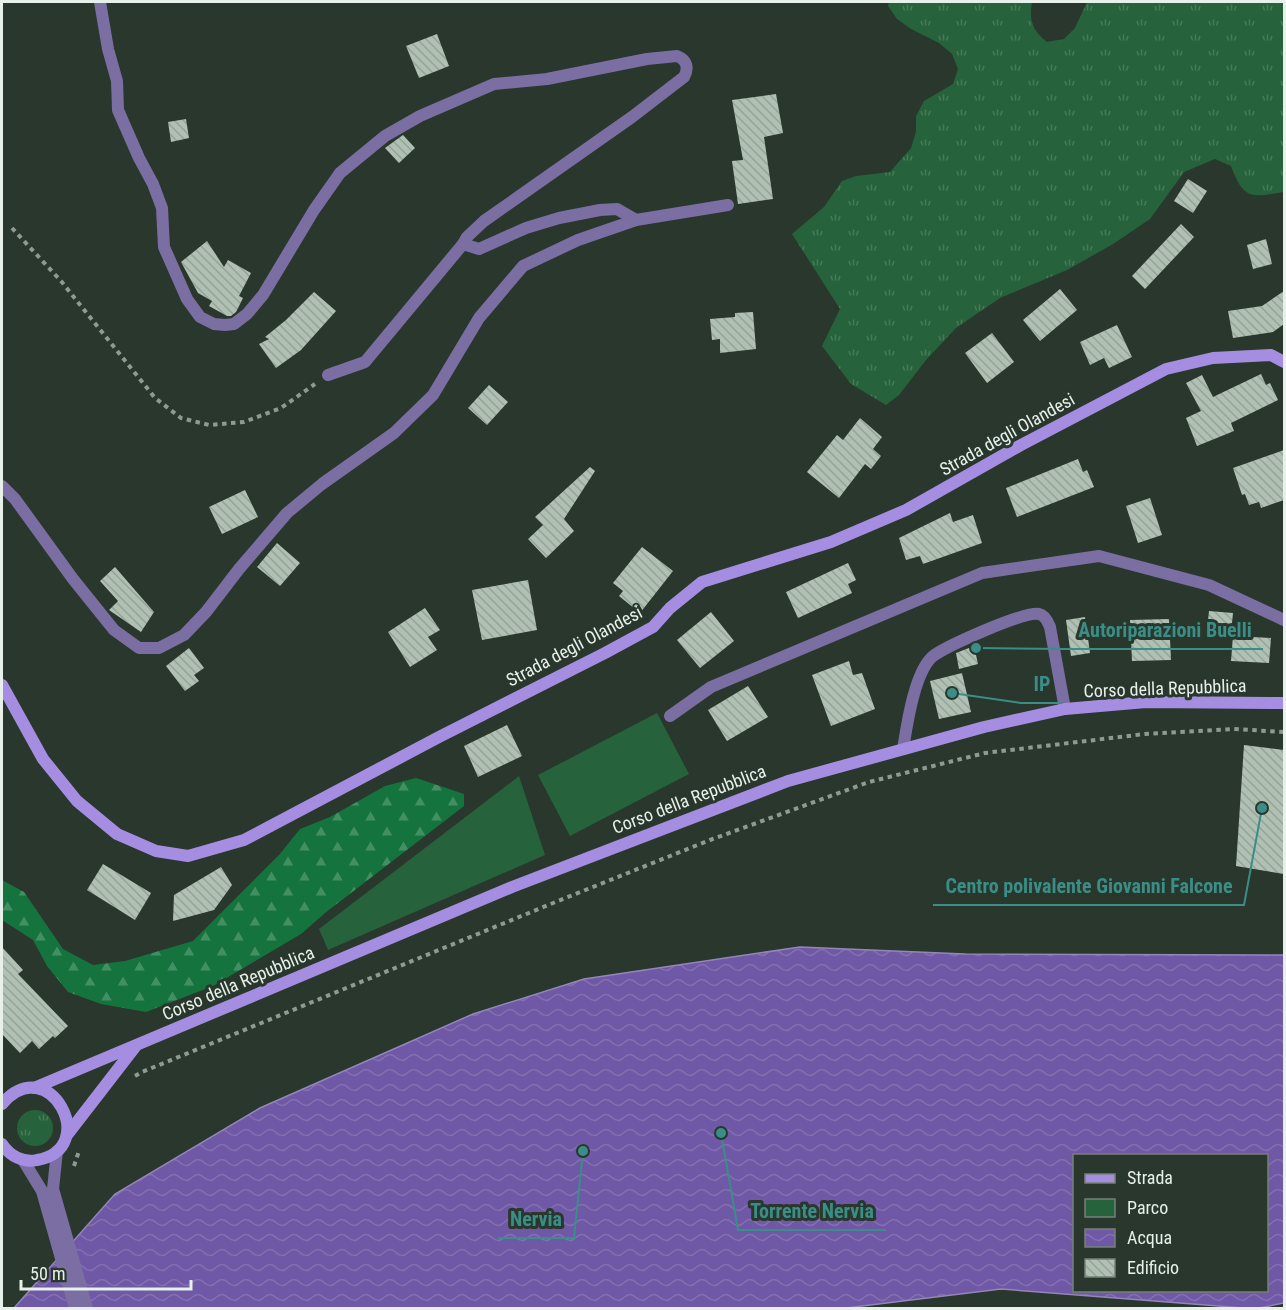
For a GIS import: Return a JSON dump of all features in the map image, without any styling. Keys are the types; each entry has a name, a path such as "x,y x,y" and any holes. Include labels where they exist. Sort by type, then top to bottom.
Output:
{"main road":[{"name":"Strada degli Olandesi","path":"2,685 43,759 77,801 117,834 156,851 188,856 244,840 605,653 653,627 670,608 702,582 831,542 906,510 1021,445 1167,369 1213,358 1271,355 1284,362"},
{"name":"Corso della Repubblica","path":"2,1104 16,1092 34,1088 136,1046 512,887 788,780 984,727 1065,710 1146,702 1284,703"},
{"name":"Corso della Repubblica","path":"57,1151 66,1135 136,1046"},
{"path":"34,1088 54,1096 62,1104 66,1114 66,1135"},
{"path":"3,1148 22,1160 35,1161 47,1158 57,1151"}],"street":[{"path":"100,2 108,49 117,81 118,110 162,208 165,246 168,255 187,299 200,317 214,324 234,324 247,314 263,295 314,210 340,174 385,136 420,116 494,84 547,79 656,58 677,56 687,64 687,73 681,80 484,221 467,237 464,244 365,362 328,375"},
{"path":"2,486 114,630 139,648 159,648 184,635 206,612 287,513 322,484 394,433 433,394 479,318 523,266 578,240 636,220 728,205"},
{"path":"464,244 479,249 526,228 559,218 600,210 617,209 636,220"},
{"path":"670,716 711,687 982,573 1099,556 1209,585 1284,620"},
{"path":"903,749 915,687 931,658 966,638 1025,615 1039,614 1046,619 1050,627 1065,710"},
{"path":"57,1151 47,1190 75,1308"},
{"path":"22,1160 47,1190 87,1308"}],"path":[{"path":"12,228 68,290 156,398 181,418 209,425 244,422 281,408 328,375"},
{"path":"133,1078 142,1072 569,896 710,840 868,782 986,753 1145,734 1234,729 1284,732"},
{"path":"72,1170 80,1150"}],"green space":[{"path":"889,2 1032,2 1033,25 1047,42 1064,39 1075,28 1087,2 1284,2 1284,192 1264,195 1250,194 1240,186 1231,166 1215,159 1184,172 1150,219 1113,244 1067,270 1000,298 956,328 926,360 899,395 886,405 851,384 822,346 840,309 792,234 824,207 842,181 856,176 890,172 911,148 916,132 916,116 924,101 953,84 958,69 952,54 939,43 897,19 888,6"},
{"path":"657,713 689,774 570,836 538,775"},
{"path":"519,776 545,855 328,950 319,929"},
{"path":"416,778 464,794 464,806 301,934 213,986 146,1012 101,1004 68,992 47,966 33,940 2,920 2,880 24,892 63,949 93,965 125,961 193,941 279,855 300,829 330,817 385,786"},
{"path":"35,1110 48,1115 53,1128 48,1141 35,1146 22,1141 17,1128 22,1115"}],"water":[{"path":"800,947 965,954 1284,955 1284,1303 1259,1308 1244,1308 1001,1289 846,1308 14,1308 115,1194 260,1108 473,1014 584,979"}],"building":[{"path":"437,34 449,66 419,78 406,46"},
{"path":"776,94 783,133 764,137 773,199 738,204 732,161 743,160 732,100"},
{"path":"186,119 189,138 171,142 168,122"},
{"path":"403,135 415,148 399,163 385,148"},
{"path":"1188,179 1207,191 1193,213 1174,201"},
{"path":"1181,224 1194,237 1145,289 1132,276"},
{"path":"1266,239 1272,264 1253,269 1247,245"},
{"path":"207,241 224,267 228,260 251,273 239,296 243,298 236,312 231,316 209,306 212,301 198,293 181,262"},
{"path":"1060,289 1077,310 1040,341 1023,320"},
{"path":"1284,291 1284,324 1273,332 1233,338 1228,311 1262,306"},
{"path":"314,292 336,311 301,350 276,368 259,344 269,339 265,337"},
{"path":"753,312 756,349 720,353 720,339 712,340 710,319 735,317 735,313"},
{"path":"1117,325 1132,357 1109,368 1104,358 1090,365 1080,342"},
{"path":"992,333 1014,362 987,383 965,353"},
{"path":"1261,374 1266,385 1270,383 1278,400 1231,423 1234,431 1197,446 1186,418 1201,411 1186,383 1202,375 1213,397"},
{"path":"489,385 508,402 487,425 468,408"},
{"path":"860,418 882,437 873,449 881,456 871,469 865,464 839,498 807,472 837,435 843,440"},
{"path":"1284,450 1284,500 1261,508 1259,502 1249,505 1245,494 1242,495 1233,468"},
{"path":"1078,459 1083,472 1087,470 1094,487 1017,517 1006,488"},
{"path":"590,467 595,471 564,519 574,531 546,558 528,539 543,525 535,517"},
{"path":"245,490 258,517 222,534 209,507"},
{"path":"1150,498 1162,535 1138,543 1126,506"},
{"path":"950,513 953,522 973,515 982,543 923,564 920,556 906,560 899,538"},
{"path":"277,543 300,563 280,586 257,567"},
{"path":"642,547 673,571 640,613 619,596 623,591 613,583"},
{"path":"848,563 856,580 848,584 852,593 798,618 786,592"},
{"path":"115,567 154,612 141,632 109,610 118,601 100,581"},
{"path":"528,580 537,630 482,640 472,590"},
{"path":"425,608 440,630 428,637 437,650 410,667 388,632"},
{"path":"1209,611 1233,613 1231,632 1207,630"},
{"path":"711,612 734,641 700,668 677,640"},
{"path":"1085,617 1090,653 1071,656 1066,620"},
{"path":"1169,619 1171,660 1132,661 1130,620"},
{"path":"1233,636 1271,638 1269,663 1231,661"},
{"path":"974,646 978,664 959,669 956,653"},
{"path":"189,648 204,668 194,675 199,681 185,691 166,666"},
{"path":"849,661 853,675 862,673 875,709 831,726 812,675"},
{"path":"962,673 971,712 939,719 930,681"},
{"path":"748,686 768,717 727,741 708,710"},
{"path":"507,725 522,756 478,777 464,746"},
{"path":"1244,745 1284,750 1284,874 1236,866"},
{"path":"103,864 151,893 135,920 87,890"},
{"path":"221,867 232,885 214,910 173,921 174,895"},
{"path":"2,947 23,970 18,974 68,1026 39,1049 32,1041 20,1053 2,1034"}],"place":[{"name":"Autoriparazioni Buelli","path":"976,648"},
{"name":"IP","path":"952,693"},
{"name":"Centro polivalente Giovanni Falcone","path":"1262,808"},
{"name":"Torrente Nervia","path":"721,1133"},
{"name":"Nervia","path":"583,1151"}]}
